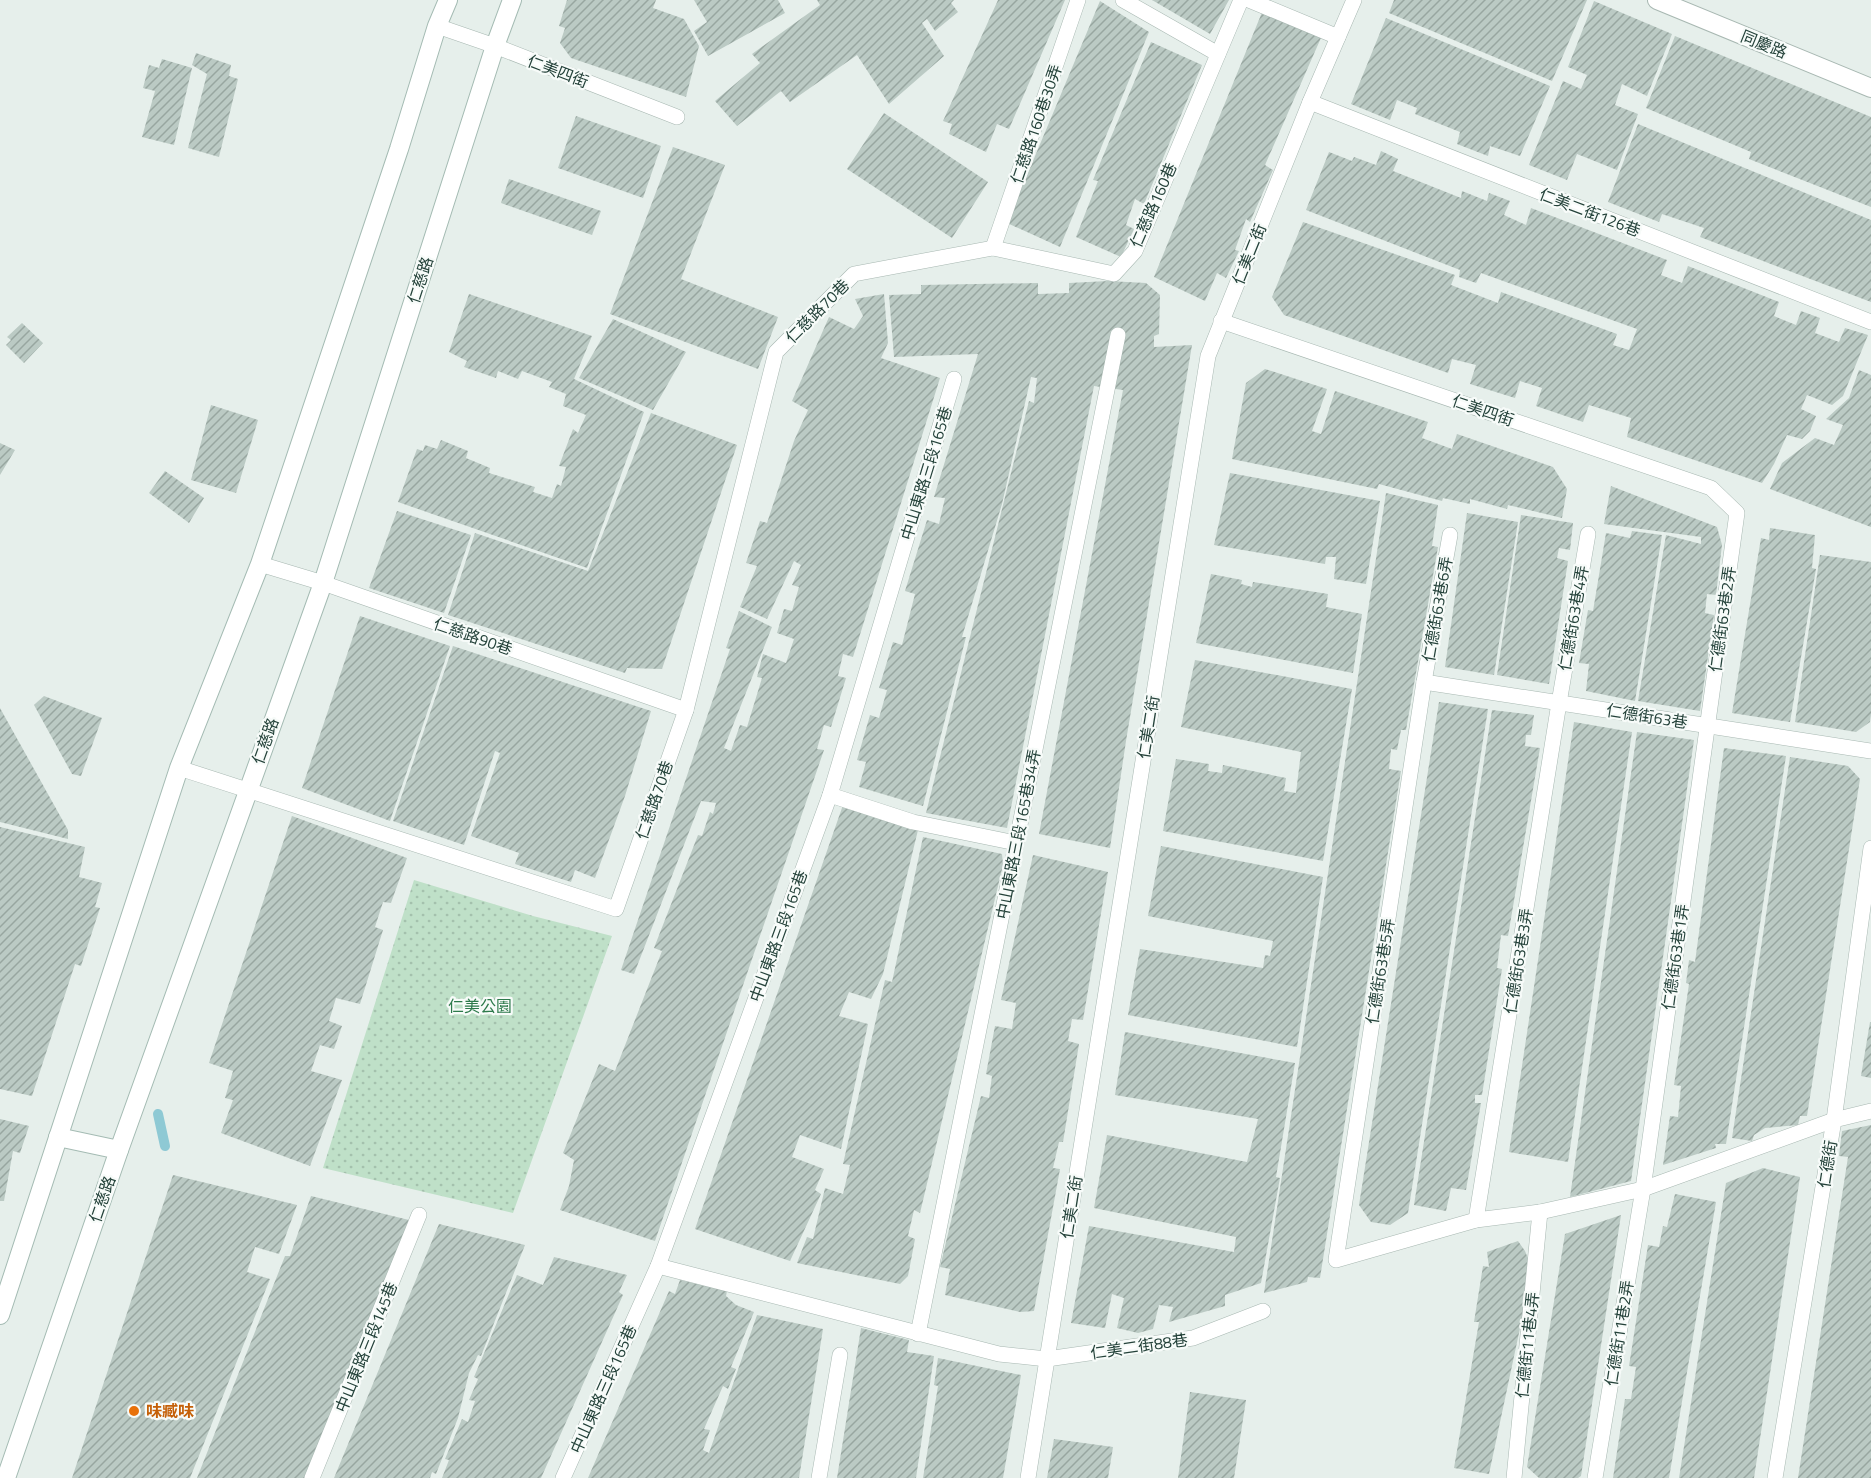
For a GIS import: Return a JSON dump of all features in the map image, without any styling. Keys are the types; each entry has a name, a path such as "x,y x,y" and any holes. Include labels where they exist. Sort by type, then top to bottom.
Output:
{"street":[{"path":"0,1315 179,768 260,564 399,149 437,26 448,0"},
{"name":"仁慈路","path":"6,1478 119,1150 323,583 495,46 512,0"},
{"name":"同慶路","path":"1657,0 1871,88"},
{"path":"58,1137 119,1150"}],"lane":[{"name":"仁慈路160巷30弄","path":"993,248 1078,0"},
{"path":"1123,0 1218,54 1241,0"},
{"path":"1249,0 1338,37"},
{"name":"仁美二街","path":"1028,1478 1208,356 1310,102 1354,0"},
{"name":"仁美四街","path":"437,26 495,46 677,117"},
{"name":"仁慈路160巷","path":"854,274 993,248 1114,273 1135,250 1218,54"},
{"name":"仁美二街126巷","path":"1310,102 1871,322"},
{"name":"仁慈路70巷","path":"179,768 616,909 686,710 776,352 854,274"},
{"name":"仁美四街","path":"1221,321 1711,488 1737,513"},
{"name":"中山東路三段165巷34弄","path":"918,1334 1118,335"},
{"name":"中山東路三段165巷","path":"563,1478 658,1266 830,795 954,380"},
{"name":"仁德街63巷2弄","path":"1707,725 1737,513"},
{"name":"仁德街63巷4弄","path":"1559,703 1588,534"},
{"name":"仁德街63巷6弄","path":"1424,682 1450,535"},
{"name":"仁慈路90巷","path":"260,564 323,583 686,710"},
{"name":"仁德街63巷","path":"1424,682 1871,751"},
{"name":"仁德街63巷5弄","path":"1424,682 1336,1260 1476,1220"},
{"name":"仁德街63巷3弄","path":"1476,1220 1559,703"},
{"name":"仁德街63巷1弄","path":"1643,1189 1707,725"},
{"path":"830,795 913,822 1016,843"},
{"name":"仁德街","path":"1775,1478 1834,1120 1871,848"},
{"path":"1476,1220 1540,1212 1643,1189 1834,1120 1871,1111"},
{"name":"仁德街11巷2弄","path":"1595,1478 1643,1189"},
{"name":"仁德街11巷4弄","path":"1514,1478 1540,1212"},
{"name":"中山東路三段145巷","path":"312,1478 419,1215"},
{"name":"仁美二街88巷","path":"658,1266 999,1354 1047,1359 1193,1338 1263,1311"},
{"path":"819,1478 840,1355"}],"green space":[{"name":"仁美公園","path":"414,880 533,916 612,936 513,1213 323,1168"}],"building":[{"path":"567,0 656,0 653,8 684,19 699,46 686,97 571,58 560,43 565,28 559,26"},
{"path":"694,0 778,0 785,13 708,56 694,31 707,22"},
{"path":"817,0 954,0 951,3 958,12 935,31 927,19 922,23 944,56 889,104 857,55 790,102 781,91 737,126 715,101 760,63 752,54 820,5"},
{"path":"998,0 1065,0 1009,129 997,124 986,152 949,134 952,124 943,121"},
{"path":"1152,0 1229,0 1210,34"},
{"path":"1394,0 1587,0 1552,81 1389,13"},
{"path":"1100,1 1149,32 1060,247 1007,223"},
{"path":"1594,1 1672,34 1647,96 1622,84 1615,105 1638,114 1617,170 1577,154 1567,180 1529,165 1563,81 1581,89 1587,75 1568,67"},
{"path":"1265,5 1324,31 1265,165 1273,170 1250,222 1246,219 1235,250 1239,251 1226,278 1217,273 1205,301 1154,277"},
{"path":"1386,18 1550,86 1520,156 1490,146 1488,156 1457,144 1460,132 1415,114 1417,108 1397,100 1390,120 1351,104"},
{"path":"1675,36 1871,117 1871,207 1749,159 1751,152 1646,108"},
{"path":"1151,42 1202,65 1144,204 1135,199 1126,225 1134,229 1121,257 1076,237 1098,181 1093,180"},
{"path":"196,53 231,65 229,76 238,79 219,157 188,148 207,74 192,65"},
{"path":"162,59 192,68 174,145 142,137 155,91 143,88 149,65 159,68"},
{"path":"884,113 988,182 952,238 847,169"},
{"path":"576,116 661,146 643,198 558,168"},
{"path":"1638,124 1871,220 1871,302 1700,237 1704,228 1662,214 1659,222 1608,202"},
{"path":"673,147 725,165 681,279 778,317 758,369 610,314"},
{"path":"1381,151 1398,159 1393,171 1461,198 1462,191 1487,201 1489,193 1510,201 1504,215 1526,225 1531,208 1667,260 1661,275 1682,283 1688,266 1779,302 1774,316 1796,325 1801,311 1820,318 1815,333 1839,342 1845,328 1868,335 1843,396 1832,405 1807,395 1801,409 1816,416 1810,431 1802,439 1787,435 1774,464 1762,483 1627,437 1631,418 1589,405 1583,422 1536,406 1542,388 1520,381 1515,398 1470,384 1476,365 1452,359 1448,373 1284,315 1272,297 1303,222 1455,275 1451,285 1498,303 1501,292 1617,334 1613,345 1629,350 1637,329 1481,273 1476,283 1459,277 1460,270 1306,210 1329,152 1352,161 1354,157 1376,165"},
{"path":"509,179 601,211 592,235 501,203"},
{"path":"1108,281 1146,283 1160,295 1159,334 1154,336 1154,347 1192,345 1110,848 1039,834 1123,390 1094,386 1007,828 926,813 1029,401 1034,403 1037,378 1031,377 1002,504 962,637 966,637 923,806 859,787 866,762 857,760 870,715 879,718 887,690 879,688 893,642 902,645 915,594 905,591 927,520 939,524 945,498 934,497 978,354 894,357 889,295 921,294 921,285 1038,283 1038,294 1069,293 1069,283"},
{"path":"469,294 592,336 574,379 644,412 587,568 398,502 417,449 423,451 425,445 437,449 441,440 468,451 466,458 490,468 489,473 535,487 533,492 552,498 557,484 561,486 566,467 559,466 573,429 578,433 586,415 563,406 566,394 549,387 552,382 522,371 518,379 498,371 496,378 464,367 467,361 449,352"},
{"path":"884,294 888,343 881,358 940,378 853,657 843,654 838,676 846,678 831,727 824,725 817,749 824,750 655,1241 560,1210 569,1186 574,1160 563,1153 599,1064 615,1071 662,951 654,948 698,835 702,836 710,812 713,814 716,803 701,801 634,974 621,970 730,649 726,648 739,611 772,627 724,748 731,751 740,725 747,727 762,678 757,677 763,654 786,663 794,639 777,633 784,609 792,611 799,587 792,585 801,565 794,561 767,619 740,607 757,566 746,563 760,521 767,523 794,441 808,410 792,401 829,317 854,329 863,316 855,299"},
{"path":"613,319 686,352 653,410 579,378"},
{"path":"22,323 43,343 24,363 6,345 11,340 7,337"},
{"path":"1265,369 1327,389 1312,431 1321,434 1335,391 1428,422 1422,438 1452,449 1457,434 1553,467 1567,489 1562,518 1508,505 1507,509 1470,499 1470,504 1443,498 1442,501 1379,484 1377,489 1232,459 1246,383"},
{"path":"1859,370 1871,375 1871,527 1770,489 1782,463 1815,438 1834,445 1843,425 1826,419 1849,398"},
{"path":"211,405 258,420 236,493 191,480"},
{"path":"651,413 737,445 662,669 627,668 625,673 448,615 475,533 588,571"},
{"path":"0,443 15,450 0,475"},
{"path":"165,471 204,498 189,523 149,493"},
{"path":"1230,473 1380,501 1366,584 1334,579 1336,557 1326,557 1325,564 1214,545"},
{"path":"1611,486 1717,527 1722,545 1716,595 1707,594 1705,613 1714,615 1700,711 1638,701 1666,535 1701,544 1701,537 1604,524"},
{"path":"1386,493 1438,505 1432,546 1438,547 1406,730 1401,730 1397,750 1391,749 1389,769 1401,771 1320,1278 1308,1277 1307,1282 1264,1293"},
{"path":"397,511 471,535 444,613 369,588"},
{"path":"1467,513 1518,522 1494,675 1445,667"},
{"path":"1521,515 1573,523 1570,550 1559,548 1557,558 1568,561 1549,684 1497,675"},
{"path":"1770,528 1815,535 1812,568 1816,569 1790,722 1732,713 1761,538 1769,540"},
{"path":"1632,531 1662,535 1635,701 1586,691 1589,664 1579,663 1588,610 1593,611 1606,533 1630,538"},
{"path":"1820,555 1871,562 1871,714 1870,722 1856,732 1795,722"},
{"path":"1211,574 1242,580 1241,584 1252,587 1253,582 1328,594 1326,607 1362,614 1353,673 1196,643"},
{"path":"360,616 450,646 390,821 302,788"},
{"path":"453,646 651,711 625,796 595,878 575,870 571,882 515,864 519,853 471,836 500,753 495,751 464,845 393,821"},
{"path":"1195,660 1352,689 1323,861 1163,831 1176,759 1209,764 1208,771 1222,773 1223,765 1286,778 1284,791 1296,793 1301,752 1181,727"},
{"path":"44,696 102,718 81,776 72,774 34,705"},
{"path":"1439,702 1488,709 1408,1213 1390,1225 1371,1222 1359,1205"},
{"path":"0,708 68,830 68,839 0,822"},
{"path":"1492,710 1534,715 1531,735 1526,735 1525,746 1540,748 1508,936 1501,935 1497,968 1502,969 1482,1095 1475,1095 1475,1103 1481,1103 1466,1190 1451,1188 1446,1211 1414,1205"},
{"path":"1574,722 1632,732 1568,1162 1509,1152"},
{"path":"1637,732 1694,740 1631,1181 1570,1197"},
{"path":"1724,748 1786,756 1726,1144 1715,1144 1716,1148 1663,1165 1670,1116 1678,1117 1681,1086 1674,1085 1689,984 1686,983 1689,960 1695,962"},
{"path":"1790,757 1848,766 1860,779 1807,1116 1800,1116 1798,1125 1765,1128 1754,1135 1752,1141 1732,1138"},
{"path":"843,805 918,830 883,974 871,999 849,992 839,1016 868,1024 841,1149 800,1135 792,1157 824,1169 815,1190 821,1194 790,1261 695,1229"},
{"path":"292,816 407,858 391,903 383,902 375,927 383,930 360,1004 336,998 329,1021 342,1026 334,1049 320,1045 311,1071 342,1080 310,1166 221,1133 233,1100 225,1098 233,1071 209,1063"},
{"path":"0,827 85,847 79,877 102,883 95,907 100,908 81,966 75,964 32,1096 0,1089"},
{"path":"923,837 1002,854 1003,865 920,1213 914,1210 908,1236 915,1239 908,1276 900,1284 797,1263 807,1237 813,1239 825,1188 843,1194 850,1165 843,1164 885,980 892,982"},
{"path":"1161,846 1323,877 1297,1047 1128,1015 1140,949 1263,968 1265,955 1270,956 1273,941 1148,916"},
{"path":"1033,855 1108,872 1083,1020 1072,1019 1068,1041 1079,1044 1063,1142 1059,1142 1053,1168 1060,1169 1034,1311 1020,1312 945,1295 950,1269 940,1267 981,1096 989,1098 992,1076 986,1074 995,1026 1012,1029 1016,1003 1001,1000"},
{"path":"1871,1022 1871,1078 1861,1076"},
{"path":"1125,1032 1295,1063 1276,1177 1280,1178 1261,1283 1225,1295 1225,1306 1169,1322 1173,1307 1159,1305 1153,1329 1138,1333 1117,1328 1124,1298 1112,1294 1105,1328 1071,1323 1089,1226 1234,1252 1236,1237 1094,1208 1107,1135 1247,1162 1258,1119 1115,1095"},
{"path":"0,1119 29,1126 20,1153 13,1151 4,1201 0,1201"},
{"path":"1871,1125 1871,1478 1798,1478 1848,1157 1839,1156 1842,1131"},
{"path":"1763,1168 1800,1177 1754,1478 1679,1478 1726,1183"},
{"path":"173,1175 297,1205 279,1254 255,1247 247,1272 270,1279 190,1478 72,1478"},
{"path":"1675,1194 1716,1202 1669,1478 1613,1478 1625,1399 1631,1399 1636,1367 1629,1366 1648,1245 1659,1247 1663,1226 1667,1227"},
{"path":"311,1196 409,1220 304,1478 197,1478 285,1256 290,1256"},
{"path":"1621,1215 1581,1476 1578,1478 1539,1478 1527,1467 1565,1234"},
{"path":"439,1224 525,1245 481,1356 478,1355 469,1373 458,1418 436,1474 432,1472 430,1478 334,1478"},
{"path":"1518,1241 1531,1266 1529,1286 1489,1474 1454,1468 1479,1322 1474,1322 1483,1266 1489,1267 1487,1252"},
{"path":"554,1257 627,1275 619,1292 623,1295 541,1478 442,1478 449,1460 445,1459 462,1419 468,1422 475,1401 469,1400 478,1379 474,1377 517,1275 543,1285"},
{"path":"680,1280 727,1291 726,1296 736,1305 754,1312 731,1367 736,1369 728,1389 723,1386 704,1429 710,1430 703,1450 709,1453 757,1315 823,1329 799,1478 588,1478 669,1291 675,1294"},
{"path":"861,1328 909,1340 907,1352 934,1356 916,1478 837,1478"},
{"path":"938,1358 1021,1375 1003,1478 923,1478 938,1386 934,1385"},
{"path":"1190,1392 1246,1400 1234,1478 1178,1478"},
{"path":"1054,1439 1113,1447 1108,1478 1047,1478"}],"waterway":[{"path":"158,1114 165,1146"}],"place":[{"name":"味臧味","path":"134,1411"}]}
